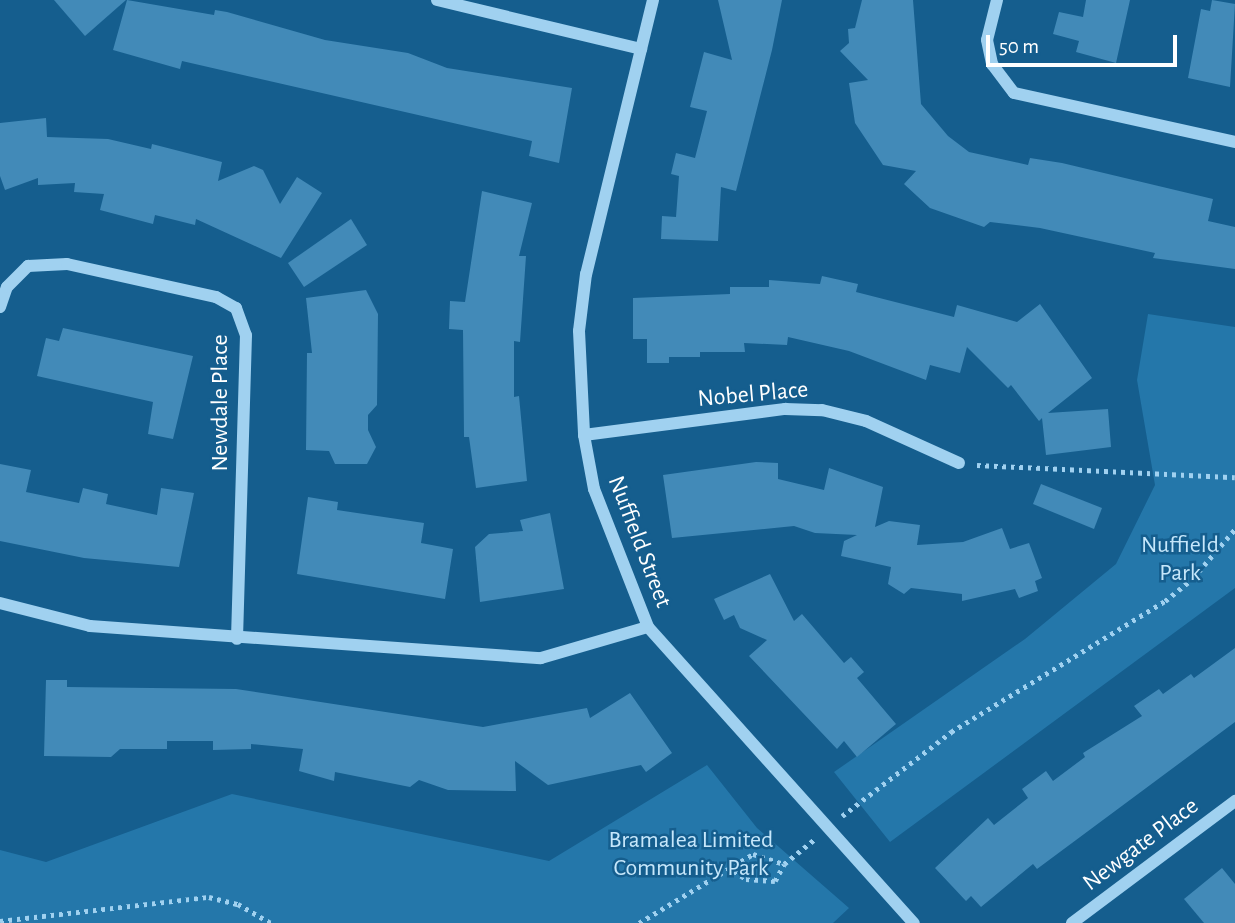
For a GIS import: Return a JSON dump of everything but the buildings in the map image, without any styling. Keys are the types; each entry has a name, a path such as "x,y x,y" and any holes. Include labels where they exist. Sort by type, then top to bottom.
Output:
{"street":[{"path":"437,0 641,49"},
{"name":"Nuffield Street","path":"653,0 586,274 579,331 584,435 594,489 648,627 826,830 914,923"},
{"path":"997,0 987,40 992,64 1014,93 1235,142"},
{"name":"Newdale Place","path":"0,307 7,287 28,266 67,264 216,297 236,308 246,335 237,639"},
{"name":"Nobel Place","path":"584,435 785,409 822,410 866,421 959,463"},
{"path":"0,603 90,626 237,639 541,658 648,627"},
{"name":"Newgate Place","path":"1072,923 1235,800"}],"path":[{"path":"959,463 1235,477"},
{"path":"734,871 746,879 775,881 784,864 951,732 1165,601 1193,578 1235,529"},
{"path":"639,923 734,871 753,855 784,864"},
{"path":"0,921 209,897 238,904 271,923"}],"green space":[{"name":"Nuffield Park","path":"1148,314 1235,327 1235,588 890,842 834,772 1025,639 1116,564 1155,485 1137,380"},
{"name":"Bramalea Limited Community Park","path":"707,765 757,828 849,908 833,923 0,923 0,850 46,862 232,794 549,861"}]}
